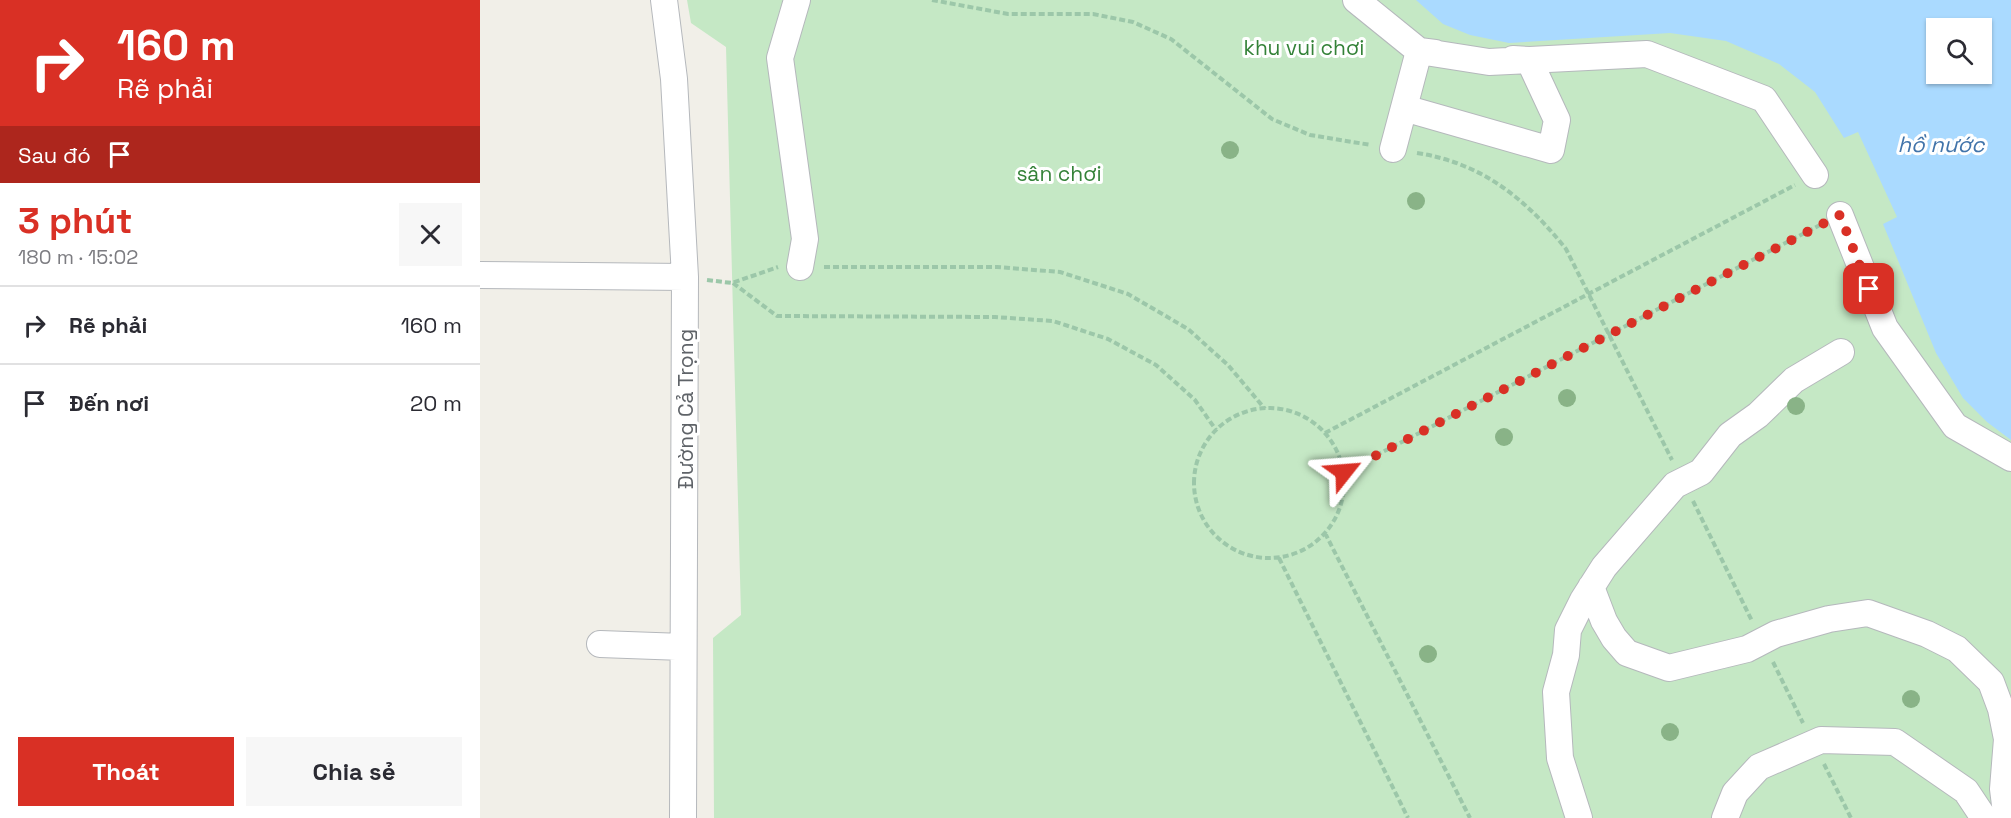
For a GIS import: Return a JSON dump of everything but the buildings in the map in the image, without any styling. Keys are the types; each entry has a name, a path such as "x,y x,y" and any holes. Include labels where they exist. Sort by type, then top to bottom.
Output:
{"street":[{"name":"Đường Cả Trọng","path":"664,0 674,79 686,277 682,818"},
{"path":"796,0 780,58 805,239 800,267"},
{"path":"1356,0 1419,51 1489,62 1647,54 1764,99 1815,175"},
{"path":"1393,149 1419,51"},
{"path":"1404,108 1551,150 1557,120 1528,60"},
{"path":"1840,215 1885,328 1955,426 2011,458"},
{"path":"480,275 686,277"},
{"path":"1579,818 1560,758 1556,692 1566,655 1568,630 1591,586 1604,567 1675,485 1701,472 1730,435 1758,415 1794,380 1841,352"},
{"path":"1591,586 1604,621 1614,638 1627,653 1669,668 1747,649 1776,634 1828,619 1868,613 1927,634 1957,649 1992,682 2001,709 2007,739 2003,789 2006,813 2002,818"},
{"path":"600,644 684,647"},
{"path":"1725,818 1735,793 1759,767 1821,740 1894,741 1966,791 1984,818"}],"path":[{"path":"932,0 1008,14 1093,14 1133,22 1171,39 1272,119 1310,135 1427,154 1468,166 1506,190 1542,219 1566,249 1851,818"},
{"path":"1325,433 1815,175"},
{"path":"1344,472 1840,215"},
{"path":"1216,430 1195,400 1156,365 1108,339 1053,321 995,317 777,316 732,283 777,267 998,267 1060,273 1128,294 1188,329 1228,365 1265,409"},
{"path":"1275,408 1300,414 1322,428 1337,450 1344,472 1344,496 1336,519 1321,538 1302,552 1279,558 1255,558 1233,549 1214,534 1201,514 1194,489 1197,463 1208,440 1216,430 1226,421 1250,410 1265,409 1275,408"},
{"path":"1325,533 1470,818"},
{"path":"1279,558 1408,818"}],"green space":[{"path":"687,0 2011,0 2011,818 714,818 713,638 741,615 726,47 691,23"}],"water":[{"name":"hồ nước","path":"1416,0 2011,0 2011,440 1987,422 1963,398 1936,353 1883,224 1897,217 1858,132 1844,138 1815,92 1779,64 1726,41 1670,33 1509,43 1470,35 1443,24"}],"route":[{"path":"1344,472 1840,215 1869,289"}],"park label":[{"name":"khu vui chơi","path":"1304,47"},
{"name":"sân chơi","path":"1059,173"}]}
